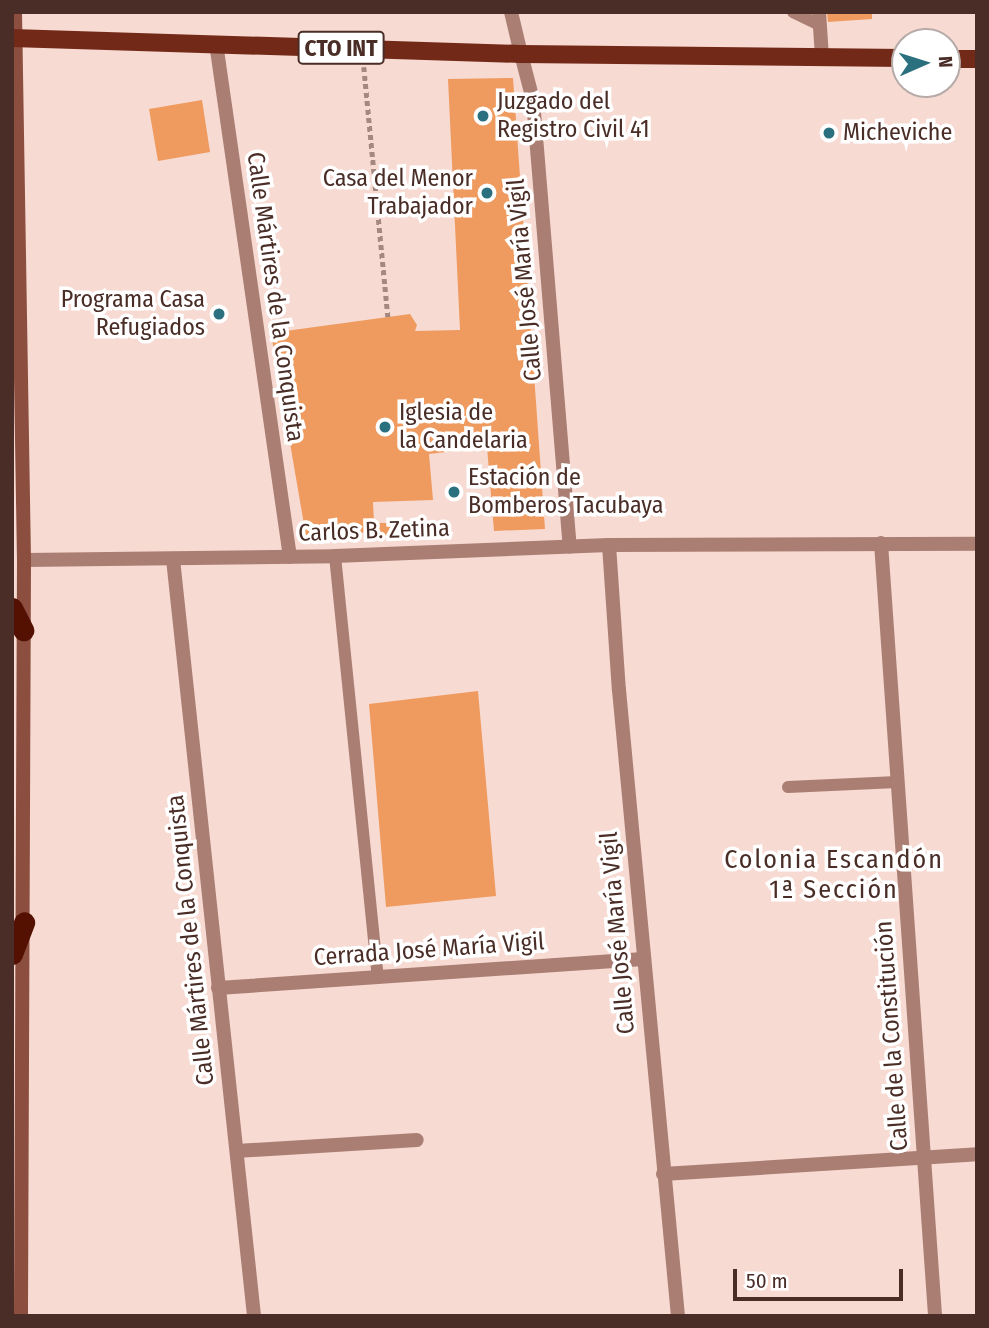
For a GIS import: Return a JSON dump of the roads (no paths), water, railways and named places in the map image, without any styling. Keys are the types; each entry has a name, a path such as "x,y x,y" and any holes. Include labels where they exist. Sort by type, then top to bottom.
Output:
{"highway":[{"path":"12,608 23,629"},
{"path":"12,954 24,922"}],"main road":[{"path":"15,12 13,39 24,560 21,1316"},
{"name":"CTO INT","path":"13,39 522,54 891,58"}],"street":[{"name":"Calle José María Vigil","path":"511,12 533,100 570,546"},
{"path":"820,19 822,57"},
{"name":"Calle Mártires de la Conquista","path":"216,43 290,557"},
{"name":"Calle de la Constitución","path":"881,543 935,1316"},
{"name":"Carlos B. Zetina","path":"24,560 335,556 609,545 977,544"},
{"name":"Calle José María Vigil","path":"609,545 619,690 678,1316"},
{"name":"Calle Mártires de la Conquista","path":"173,559 254,1316"},
{"name":"Cerrada José María Vigil","path":"218,988 643,958"},
{"path":"237,1151 416,1140"},
{"path":"663,1174 977,1154"}],"lane":[{"path":"793,12 820,19"},
{"path":"335,556 378,976"},
{"path":"788,787 897,782"}],"place":[{"name":"Juzgado del Registro Civil 41","path":"483,116"},
{"name":"Micheviche","path":"829,133"},
{"name":"Casa del Menor Trabajador","path":"487,193"},
{"name":"Programa Casa Refugiados","path":"219,314"},
{"name":"Iglesia de la Candelaria","path":"385,427"},
{"name":"Estación de Bomberos Tacubaya","path":"454,492"}],"district":[{"name":"Colonia Escandón 1ª Sección","path":"834,875"}]}
